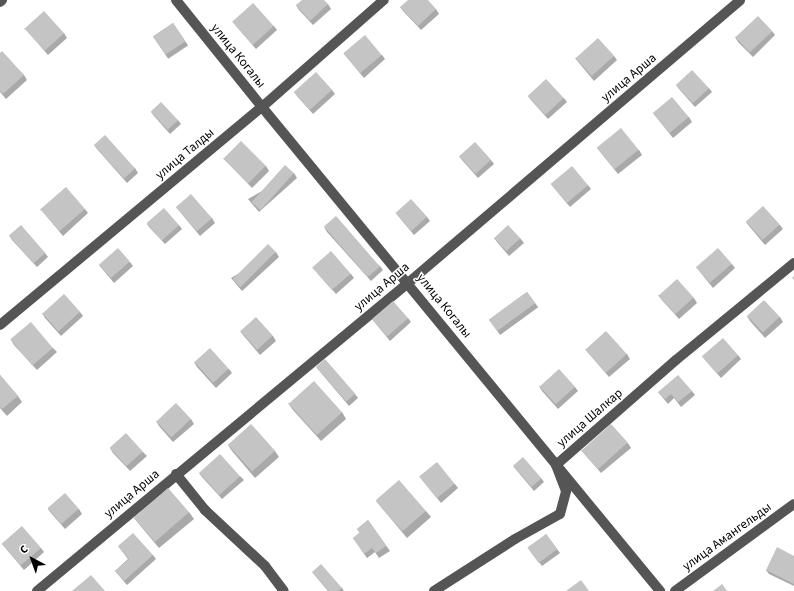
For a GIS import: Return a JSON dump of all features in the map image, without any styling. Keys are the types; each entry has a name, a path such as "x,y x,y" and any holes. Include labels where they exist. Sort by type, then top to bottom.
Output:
{"street":[{"name":"улица Когалы","path":"176,0 556,466 660,591"},
{"name":"улица Талды","path":"0,325 262,107 384,0"},
{"name":"улица Арша","path":"37,591 176,474 408,283 740,0"},
{"name":"улица Шалкар","path":"434,591 515,539 560,514 566,491 556,466 676,360 794,263"},
{"path":"176,474 205,510 265,566 284,591"},
{"name":"улица Амангельды","path":"674,591 794,504"}],"building":[{"path":"302,0 324,0 328,4 310,21 296,5"},
{"path":"408,0 428,0 436,9 418,26 400,7"},
{"path":"253,3 274,26 253,45 232,22"},
{"path":"44,11 64,33 45,51 25,28"},
{"path":"758,16 772,31 750,53 735,37"},
{"path":"173,23 185,41 165,55 153,36"},
{"path":"365,35 382,55 360,73 344,53"},
{"path":"598,38 614,56 592,76 576,58"},
{"path":"2,51 24,75 3,94 0,91 0,53"},
{"path":"692,70 709,88 693,103 676,85"},
{"path":"316,72 332,90 310,110 294,92"},
{"path":"546,79 564,98 545,115 528,96"},
{"path":"672,97 689,117 670,133 653,113"},
{"path":"161,102 178,120 168,130 151,112"},
{"path":"621,128 639,150 615,169 597,148"},
{"path":"105,135 135,168 124,178 94,145"},
{"path":"241,141 266,166 248,183 223,159"},
{"path":"475,142 491,160 475,174 459,156"},
{"path":"285,165 294,173 260,210 252,202"},
{"path":"572,166 588,185 567,203 551,184"},
{"path":"66,187 85,209 59,231 40,209"},
{"path":"191,194 212,218 197,231 176,207"},
{"path":"411,199 427,217 411,231 395,213"},
{"path":"763,206 780,225 763,240 746,221"},
{"path":"164,208 179,225 162,240 147,223"},
{"path":"336,216 380,267 368,277 324,226"},
{"path":"21,225 45,253 33,263 9,235"},
{"path":"508,225 520,238 506,251 494,238"},
{"path":"268,244 276,252 240,287 233,279"},
{"path":"118,248 130,262 111,278 99,264"},
{"path":"718,248 732,264 710,283 696,267"},
{"path":"331,251 351,274 332,290 312,267"},
{"path":"677,279 694,298 675,314 658,296"},
{"path":"527,292 535,303 497,331 489,320"},
{"path":"64,294 80,312 59,331 42,313"},
{"path":"764,300 780,317 763,333 747,316"},
{"path":"393,301 408,318 387,337 372,319"},
{"path":"256,317 273,336 257,350 240,331"},
{"path":"31,322 53,348 32,365 10,339"},
{"path":"606,331 627,354 606,373 585,350"},
{"path":"723,338 738,355 717,374 702,356"},
{"path":"210,348 229,369 213,383 194,362"},
{"path":"325,359 355,394 346,402 316,367"},
{"path":"559,369 575,387 556,404 540,386"},
{"path":"0,375 18,396 2,409 0,407"},
{"path":"678,375 692,391 678,402 671,394 665,399 658,392"},
{"path":"314,381 342,412 317,435 289,404"},
{"path":"176,403 191,419 171,438 156,421"},
{"path":"251,424 275,451 252,471 228,445"},
{"path":"611,424 628,443 598,469 581,451"},
{"path":"126,433 143,452 126,466 110,448"},
{"path":"220,454 240,476 219,495 199,473"},
{"path":"523,457 541,478 532,487 513,466"},
{"path":"437,462 455,484 437,498 419,476"},
{"path":"399,480 426,511 403,531 376,500"},
{"path":"168,488 189,512 155,542 134,518"},
{"path":"65,493 79,509 61,524 48,508"},
{"path":"368,520 386,546 376,553 372,548 364,554 353,538 360,532 357,529"},
{"path":"22,526 41,548 21,566 2,544"},
{"path":"133,533 153,555 124,581 115,571 129,559 118,546"},
{"path":"546,534 557,549 539,563 527,548"},
{"path":"777,547 794,556 794,584 766,570"},
{"path":"321,564 342,588 338,591 329,591 312,572"},
{"path":"91,575 105,591 72,591"},
{"path":"581,580 589,591 566,591"},
{"path":"722,584 727,591 713,591"}]}
